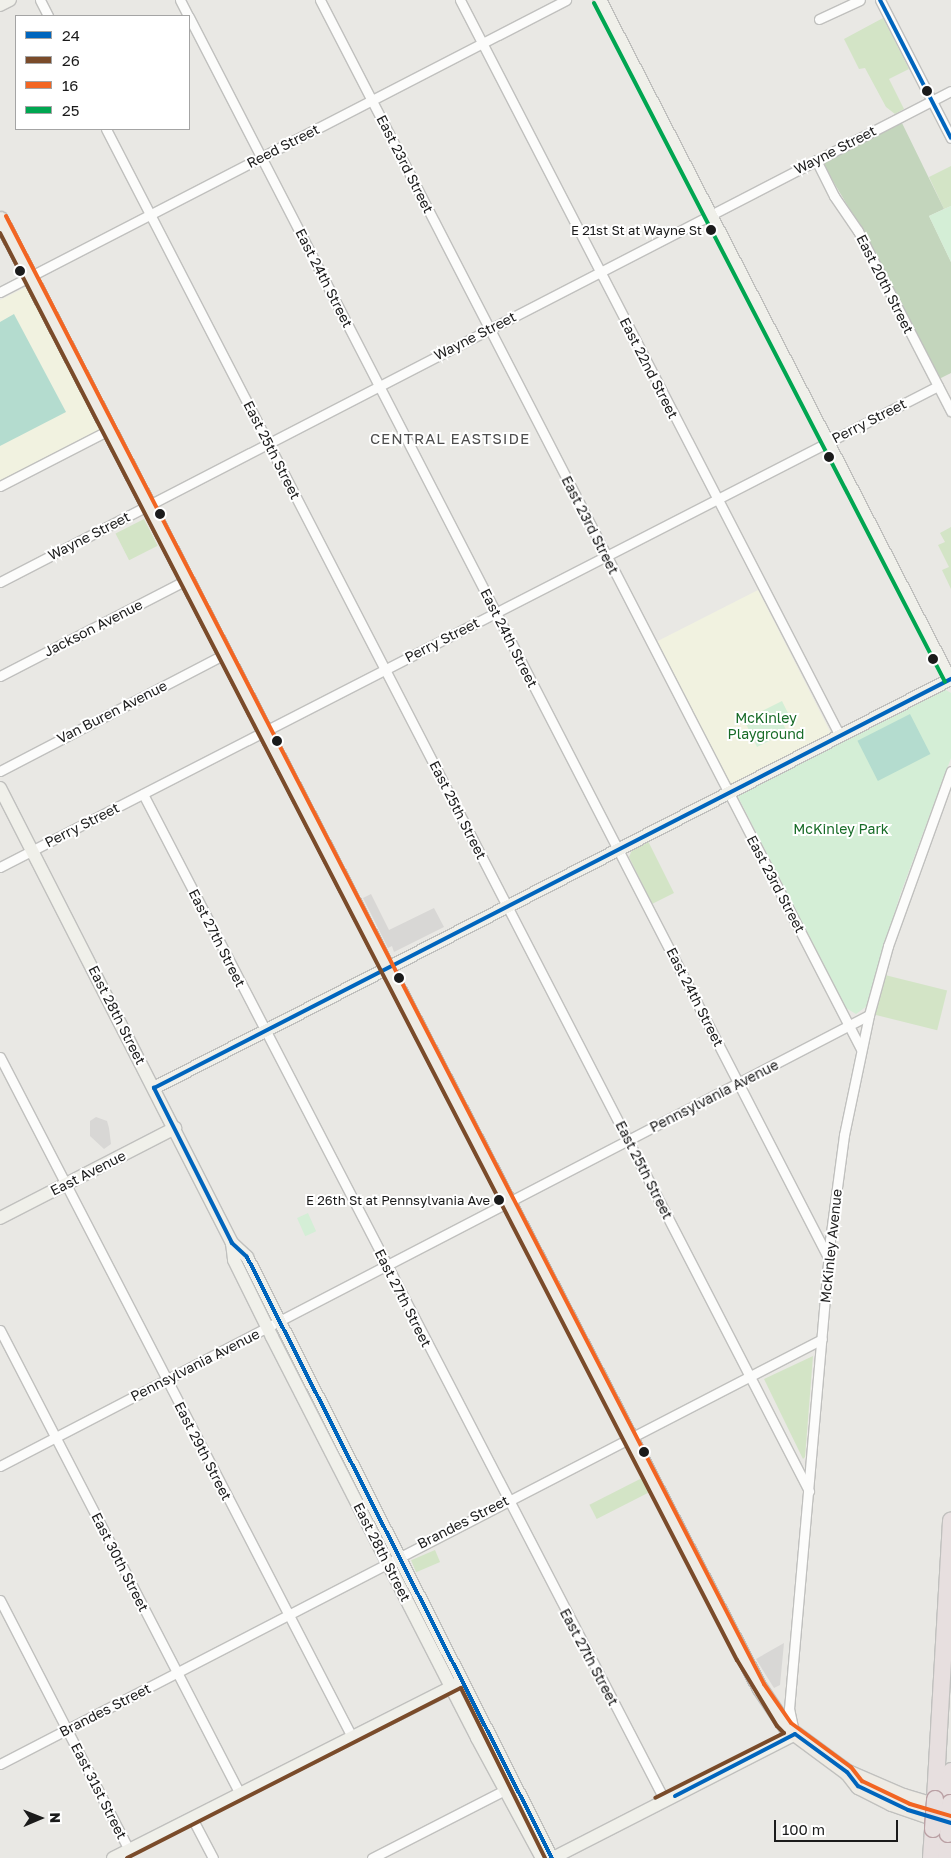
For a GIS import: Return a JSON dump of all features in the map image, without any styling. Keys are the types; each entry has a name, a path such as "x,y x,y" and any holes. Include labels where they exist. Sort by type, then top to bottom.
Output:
{"highway":[{"path":"931,1858 942,1848 951,1520"},
{"path":"943,1790 951,1771"}],"main road":[{"path":"0,219 756,1681 782,1723 847,1772 903,1796 951,1810"},
{"path":"847,1772 858,1786 891,1803 951,1823"}],"street":[{"path":"0,5 10,0"},
{"path":"40,0 48,15"},
{"name":"East 24th Street","path":"180,0 187,15"},
{"name":"East 23rd Street","path":"320,0 861,1049"},
{"name":"East 22nd Street","path":"460,0 840,736"},
{"name":"Reed Street","path":"0,292 566,0"},
{"path":"154,1088 951,679 600,0"},
{"path":"820,19 860,0"},
{"path":"880,0 951,138"},
{"name":"East 24th Street","path":"190,21 740,1083 829,1259"},
{"name":"Wayne Street","path":"0,582 951,91"},
{"name":"East 25th Street","path":"107,130 809,1491"},
{"name":"East 20th Street","path":"816,160 858,231 951,411"},
{"name":"Perry Street","path":"0,867 938,386"},
{"path":"0,486 109,430"},
{"name":"Jackson Avenue","path":"0,676 186,580"},
{"name":"Van Buren Avenue","path":"0,770 225,654"},
{"name":"McKinley Avenue","path":"795,1734 789,1709 829,1259 844,1135 869,1016 898,914 951,771"},
{"name":"East 28th Street","path":"0,788 232,1242 234,1260 268,1328 451,1687 542,1858"},
{"name":"East 27th Street","path":"143,794 507,1500 665,1801"},
{"name":"Pennsylvania Avenue","path":"0,1466 869,1016"},
{"name":"East 29th Street","path":"0,1058 352,1737"},
{"name":"East Avenue","path":"0,1218 175,1128"},
{"name":"East 28th Street","path":"232,1242 248,1257 553,1858"},
{"name":"East 30th Street","path":"0,1330 240,1794"},
{"name":"Brandes Street","path":"0,1764 399,1555 822,1339"},
{"name":"East 31st Street","path":"0,1600 129,1850"},
{"path":"113,1858 464,1680"},
{"path":"553,1858 795,1734"},
{"path":"372,1858 505,1790"},
{"path":"192,1818 213,1858"}],"shaded area":[{"path":"902,123 944,209 929,216 951,262 951,373 939,379 868,240 824,166 824,162"},
{"path":"26,287 100,430 0,481 0,300"},
{"path":"758,590 831,733 730,785 657,641"},
{"path":"371,894 389,930 434,908 444,927 394,952 392,946 388,948 363,898"},
{"path":"96,1117 107,1121 109,1128 111,1144 104,1149 90,1136 90,1121"},
{"path":"784,1643 780,1685 774,1688 756,1659"}],"green space":[{"path":"883,18 909,69 889,79 904,109 895,114 886,107 865,68 859,69 844,39"},
{"path":"951,166 951,206 944,209 929,177"},
{"path":"951,206 951,262 929,216"},
{"path":"14,314 66,412 0,446 0,322"},
{"path":"144,519 158,546 129,560 115,534"},
{"path":"951,527 951,589 942,570 949,567 938,545 945,542 940,533"},
{"name":"McKinley Park","path":"944,689 951,693 951,758 900,895 867,1006 856,1014 846,1008 737,795"},
{"name":"McKinley Playground","path":"782,701 788,713 780,717 787,732 757,747 744,720"},
{"path":"910,714 930,754 878,781 857,741"},
{"path":"648,841 674,893 652,904 629,857 632,850"},
{"path":"885,975 947,990 937,1030 875,1015"},
{"path":"308,1213 316,1231 305,1236 297,1218"},
{"path":"813,1356 805,1457 803,1459 764,1379"},
{"path":"642,1478 649,1492 597,1519 589,1505"},
{"path":"435,1550 440,1562 416,1572 411,1560"}],"transit line":[{"name":"24","path":"880,0 951,138"},
{"name":"25","path":"594,3 945,682"},
{"name":"16","path":"6,216 764,1684 791,1723 851,1767 862,1781 910,1804 951,1816"},
{"name":"26","path":"0,233 737,1660 777,1726 784,1733 655,1798"},
{"name":"24","path":"552,1858 247,1257 232,1243 154,1088 951,679"},
{"name":"26","path":"127,1858 461,1688 545,1858"},
{"name":"24","path":"675,1796 795,1734 847,1772 858,1786 908,1810 951,1823"}],"place":[{"name":"E 21st St at Wayne St","path":"711,230"},
{"name":"E 26th St at Pennsylvania Ave","path":"499,1200"}],"district":[{"name":"CENTRAL EASTSIDE","path":"450,439"}]}
